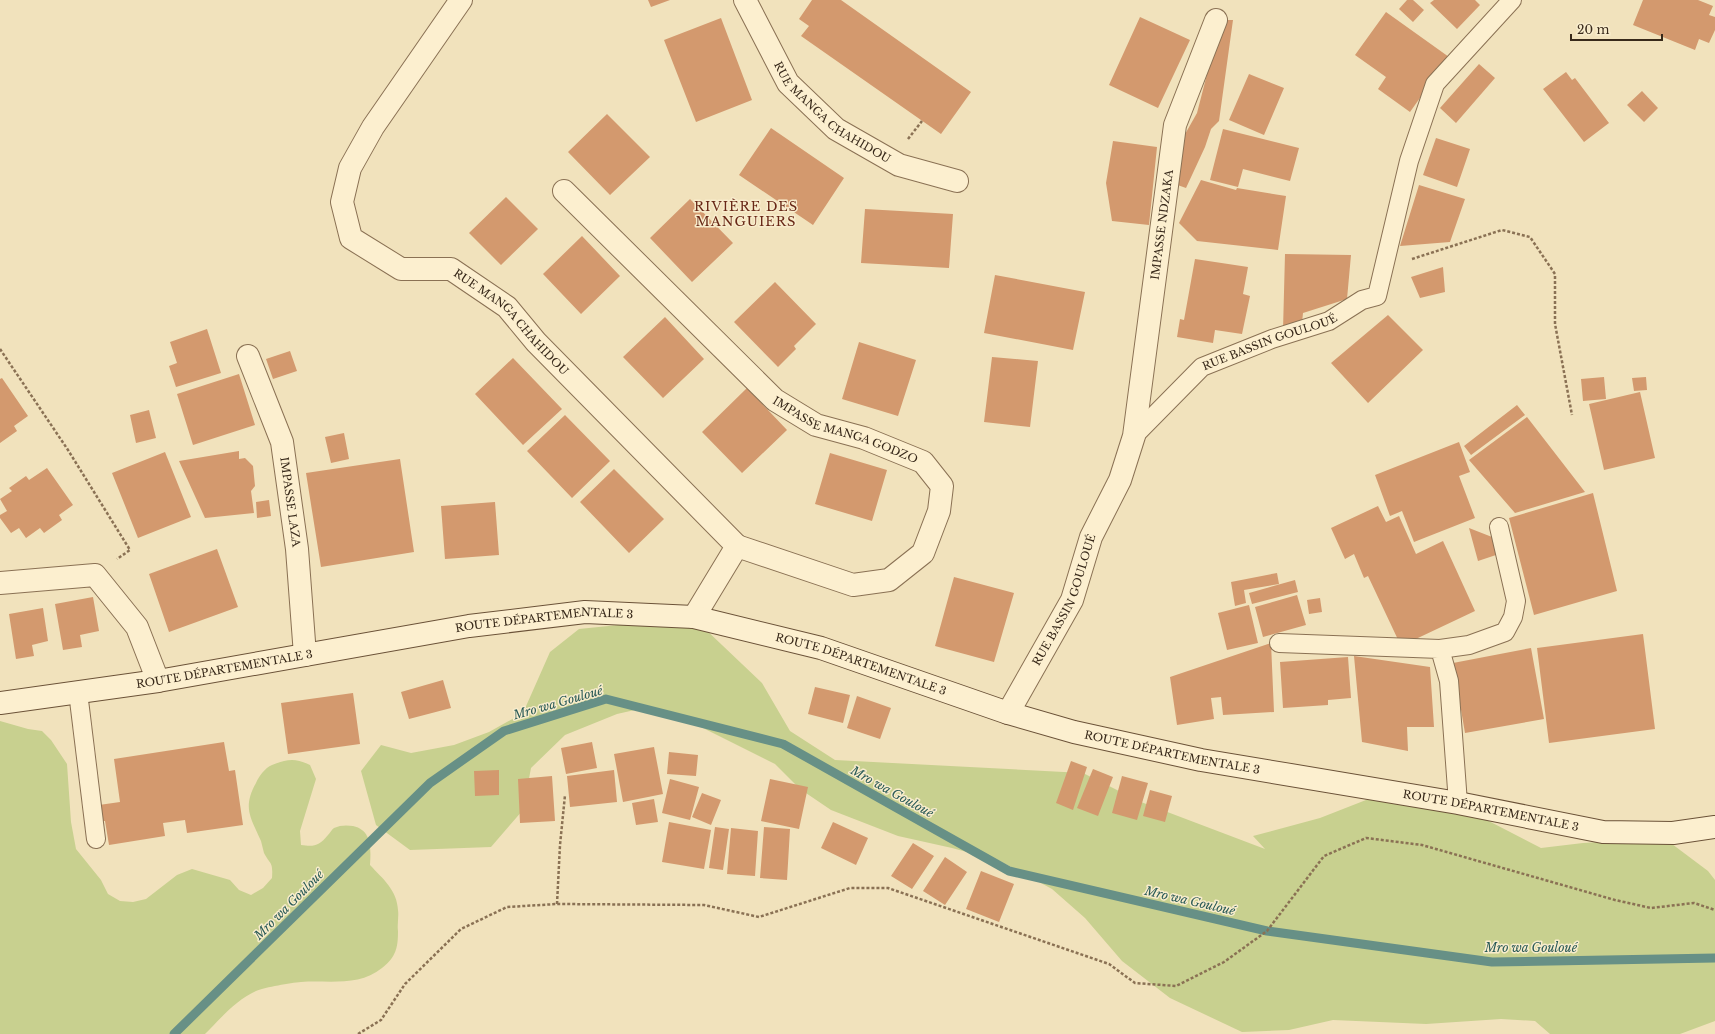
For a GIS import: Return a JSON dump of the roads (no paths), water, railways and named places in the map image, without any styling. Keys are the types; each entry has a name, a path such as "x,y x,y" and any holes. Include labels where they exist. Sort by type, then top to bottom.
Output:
{"street":[{"name":"RUE MANGA CHAHIDOU","path":"461,0 373,127 350,168 342,202 351,238 401,270 452,269 507,307 536,342 737,546"},
{"name":"RUE MANGA CHAHIDOU","path":"745,0 788,83 836,129 900,165 957,181"},
{"name":"IMPASSE NDZAKA","path":"1134,436 1175,125 1216,20"},
{"name":"IMPASSE MANGA GODZO","path":"564,191 775,400 816,425 864,438 923,462 942,486 939,511 922,553 889,580 853,585 737,546"},
{"name":"IMPASSE LAZA","path":"248,356 282,442 297,549 305,655"},
{"name":"RUE BASSIN GOULOUÉ","path":"1008,713 1072,600 1091,537 1120,480 1134,436"},
{"path":"694,617 737,546"},
{"path":"0,583 95,575 137,627 158,681"},
{"name":"ROUTE DÉPARTEMENTALE 3","path":"0,702 158,681 469,626 585,612 694,617 821,648 1008,713 1074,732 1201,760 1458,803 1602,832 1673,833 1715,827"}],"lane":[{"name":"RUE BASSIN GOULOUÉ","path":"1134,436 1202,368 1272,339 1329,321 1362,300 1377,296 1409,161 1435,84 1512,0"},
{"path":"1279,643 1440,649 1469,644 1505,632 1513,617 1516,601 1499,527"},
{"path":"1440,649 1449,681 1458,803"},
{"path":"78,692 96,839"}],"waterway":[{"name":"Mro wa Gouloué","path":"174,1034 430,783 504,731 606,699 783,744 1009,871 1267,931 1492,962 1715,958"}],"district":[{"name":"RIVIÈRE DES MANGUIERS","path":"746,214"}]}
